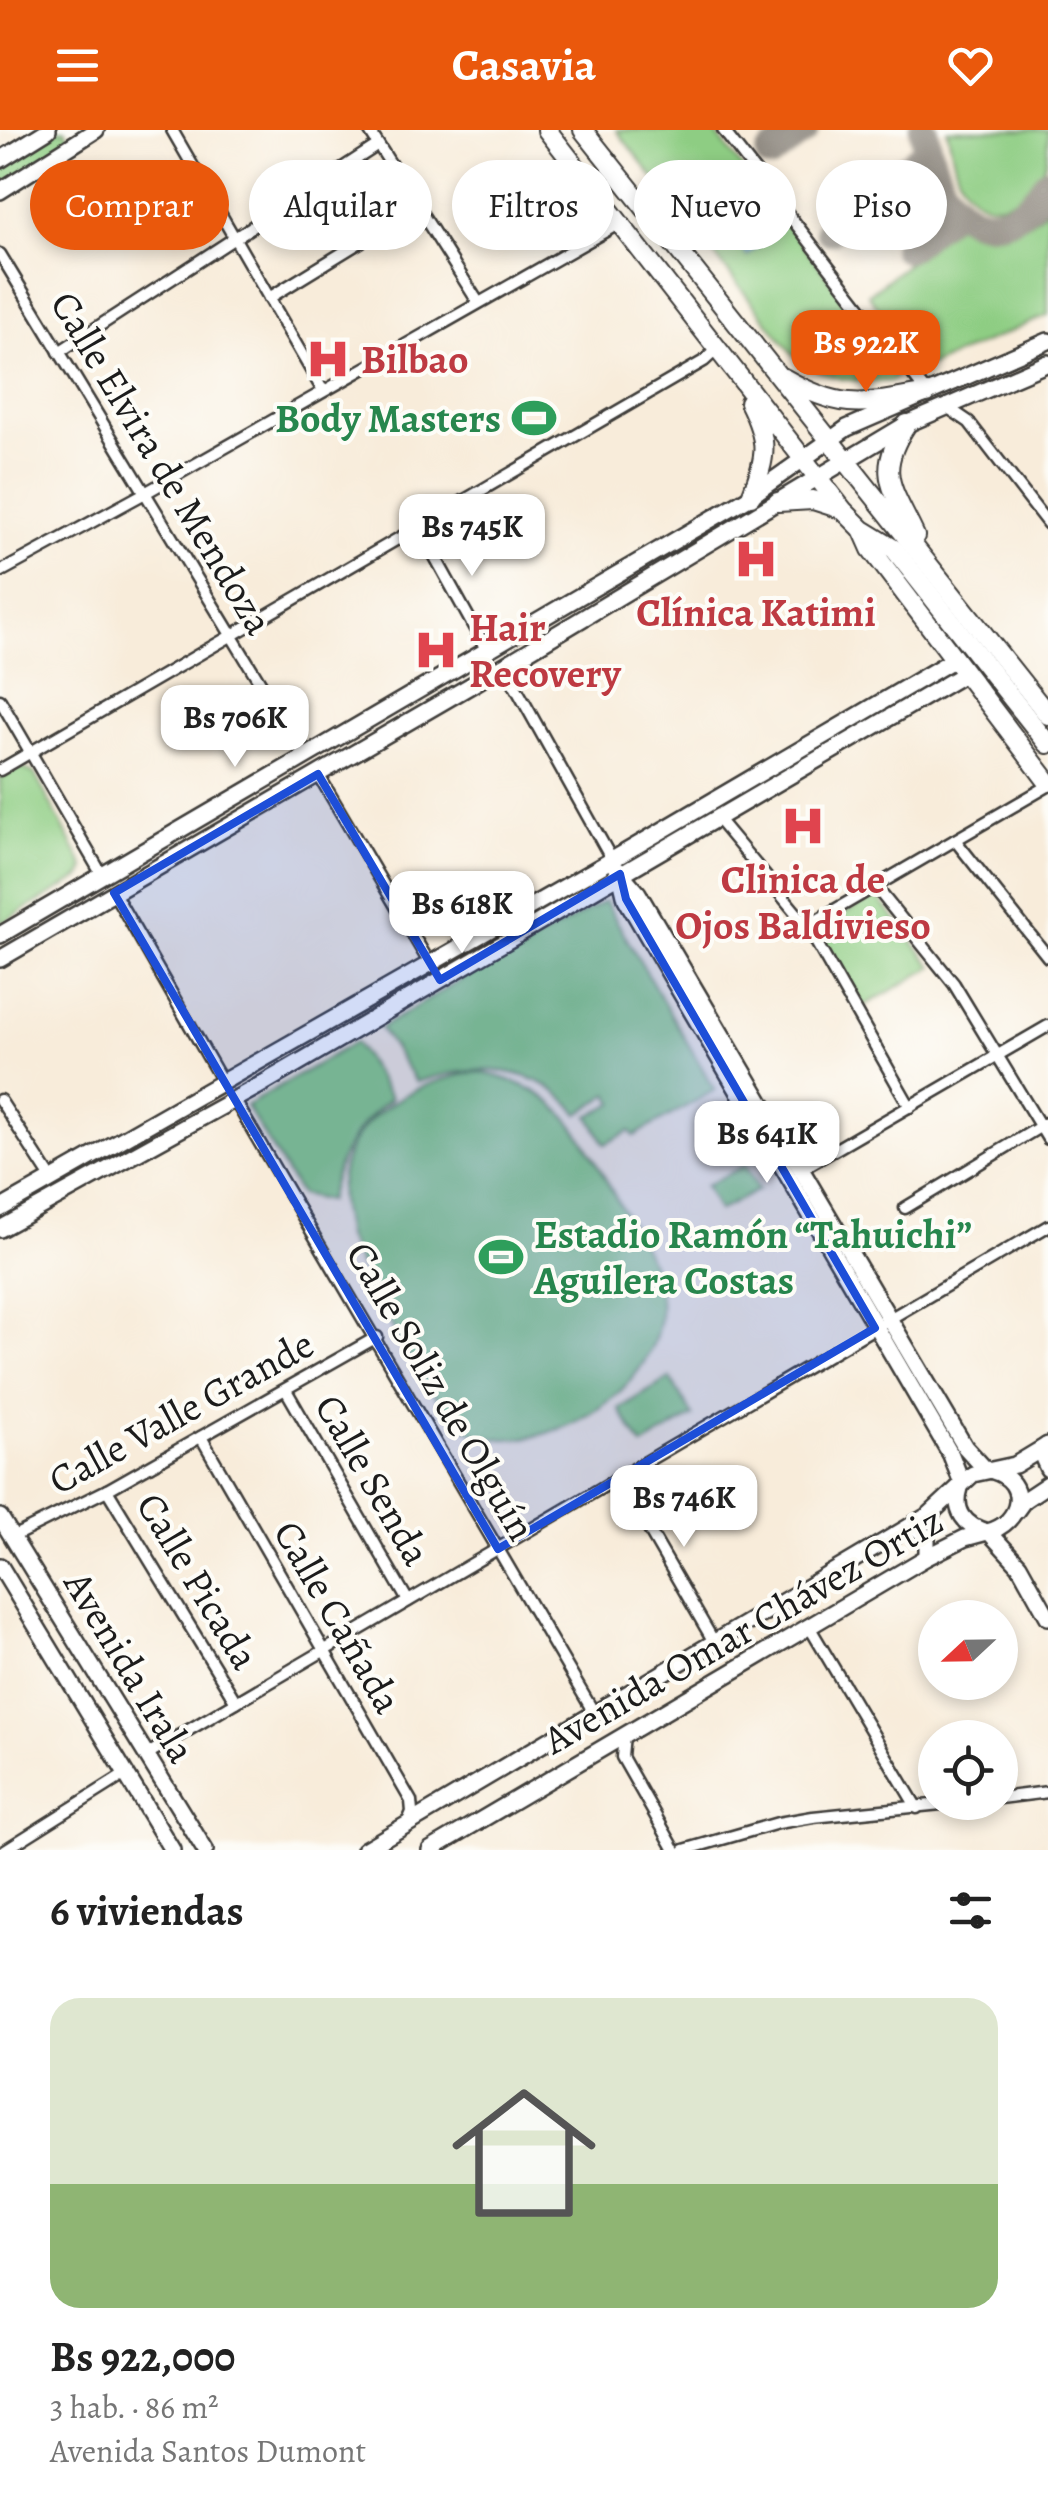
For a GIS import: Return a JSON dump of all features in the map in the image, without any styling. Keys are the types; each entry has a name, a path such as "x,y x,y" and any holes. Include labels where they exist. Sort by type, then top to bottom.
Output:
{"main road":[{"path":"0,160 48,130"},
{"path":"548,130 843,510 863,530 894,549 1048,744"},
{"path":"583,130 1048,715"},
{"path":"0,191 87,132"},
{"path":"0,935 751,496 829,440 927,392 1048,341"},
{"path":"0,959 475,683 907,424 1048,363"},
{"path":"734,370 762,428 766,447 751,496"},
{"path":"773,371 841,404 858,405 927,392"},
{"path":"907,424 888,456 888,469 925,560"},
{"path":"778,502 813,500 843,510"},
{"path":"863,530 871,549 1048,784"},
{"path":"510,662 507,647 526,627"},
{"path":"475,683 485,670 486,649"},
{"path":"0,1209 430,964 717,818 958,667"},
{"path":"0,1228 440,980 616,867 958,667"},
{"path":"304,755 316,754 322,759 319,774"},
{"path":"616,867 638,893 723,1050 882,1324 951,1456 962,1484 958,1506 961,1515 968,1524 988,1532 1019,1565 1048,1617"},
{"path":"102,874 118,877 114,892"},
{"path":"430,964 428,976 440,980"},
{"path":"225,1082 222,1095 234,1099"},
{"path":"51,1180 66,1182 68,1192"},
{"path":"51,1180 44,1194 52,1200"},
{"path":"882,1324 965,1447 987,1470 1007,1476 1013,1484 1017,1492 1019,1565"},
{"path":"962,1484 973,1474 1014,1465 1047,1446"},
{"path":"1047,1446 1043,1458 1048,1469"},
{"name":"Avenida Omar Chávez Ortiz","path":"364,1850 912,1525 944,1503 962,1484"},
{"path":"988,1532 1004,1526 1024,1500 1048,1484"},
{"name":"Avenida Irala","path":"0,1517 205,1850"},
{"path":"912,1525 927,1537 927,1557"},
{"name":"Avenida Omar Chávez Ortiz","path":"430,1850 927,1557 965,1538 988,1532"},
{"name":"Avenida Irala","path":"0,1566 172,1850"},
{"path":"523,1757 523,1775 538,1785"},
{"path":"497,1772 512,1782 512,1800"}],"street":[{"path":"172,130 323,392"},
{"path":"369,130 388,160"},
{"path":"724,130 927,392"},
{"path":"59,352 378,144"},
{"path":"0,572 620,223"},
{"path":"432,228 478,302"},
{"path":"269,298 347,250"},
{"name":"Calle Elvira de Mendoza","path":"0,254 304,755"},
{"path":"0,770 704,360 717,348"},
{"path":"946,406 969,422 1048,524"},
{"path":"418,526 486,649"},
{"path":"510,662 512,680 616,867"},
{"path":"0,700 102,874"},
{"path":"319,774 430,964"},
{"path":"807,926 1048,784"},
{"path":"717,818 807,926 910,1106"},
{"path":"955,840 1048,958"},
{"path":"875,886 954,984 1045,1124 1048,1139"},
{"path":"114,892 225,1082"},
{"path":"792,1165 910,1106 1048,1026"},
{"name":"Calle Soliz de Olguín","path":"234,1099 590,1706 591,1715"},
{"path":"0,1100 51,1180"},
{"path":"905,1208 1045,1124"},
{"path":"146,1755 1047,1230"},
{"name":"Calle Valle Grande","path":"12,1536 108,1490 376,1337"},
{"name":"Calle Senda","path":"286,1390 408,1601"},
{"name":"Calle Cañada","path":"201,1437 411,1801 412,1812 405,1828"},
{"path":"618,1478 714,1642"},
{"name":"Calle Picada","path":"108,1490 236,1702"},
{"path":"684,1850 796,1820 917,1808 810,1628"},
{"path":"625,1734 622,1756 675,1850"},
{"path":"5,1850 124,1775"},
{"path":"1018,1796 1048,1792"}],"highlighted area":[{"path":"318,774 440,980 620,874 626,899 875,1328 498,1549 114,893"}],"green space":[{"path":"54,130 65,130 71,141 42,160 30,160 30,168 0,187 0,165"},
{"path":"616,130 713,130 736,160 640,160"},
{"path":"947,130 1048,130 1046,161 1023,193 1001,204 990,204 978,200 963,184"},
{"path":"1048,208 1048,315 930,366 918,357 868,295 924,250 947,250 947,232 953,220 978,231 1002,232"},
{"path":"796,236 897,365 898,375 892,381 841,378 818,371 795,357 711,250 796,250"},
{"path":"20,767 34,773 85,868 81,877 0,924 0,778"},
{"path":"877,896 933,967 862,1007 819,931 824,924"},
{"path":"605,901 715,1090 634,1136 630,1131 605,1144 589,1116 614,1103 609,1094 579,1114 563,1097 525,1076 460,1072 416,1082 380,1028"},
{"path":"355,1042 391,1098 349,1143 328,1201 300,1195 246,1106"},
{"name":"Estadio Ramón “Tahuichi” Aguilera Costas","path":"479,1072 531,1089 566,1116 643,1246 660,1301 659,1326 651,1349 621,1390 579,1420 523,1438 498,1439 476,1434 450,1414 433,1393 400,1340 346,1237 341,1207 340,1184 347,1153 374,1117 413,1091"},
{"path":"745,1165 758,1190 718,1211 705,1186"},
{"path":"670,1378 693,1416 642,1446 619,1409"}],"taxiway":[{"path":"770,155 804,130"},
{"path":"924,130 942,189 960,210 974,218 987,222 1014,215 1038,196 1048,182"},
{"path":"917,160 928,151"},
{"path":"947,215 957,207"}],"place":[{"name":"Bilbao","path":"328,359"},
{"name":"Body Masters","path":"534,418"},
{"name":"Clínica Katimi","path":"756,559"},
{"name":"Hair Recovery","path":"436,650"},
{"name":"Clinica de Ojos Baldivieso","path":"803,826"},
{"name":"Estadio Ramón “Tahuichi” Aguilera Costas","path":"501,1257"}]}
